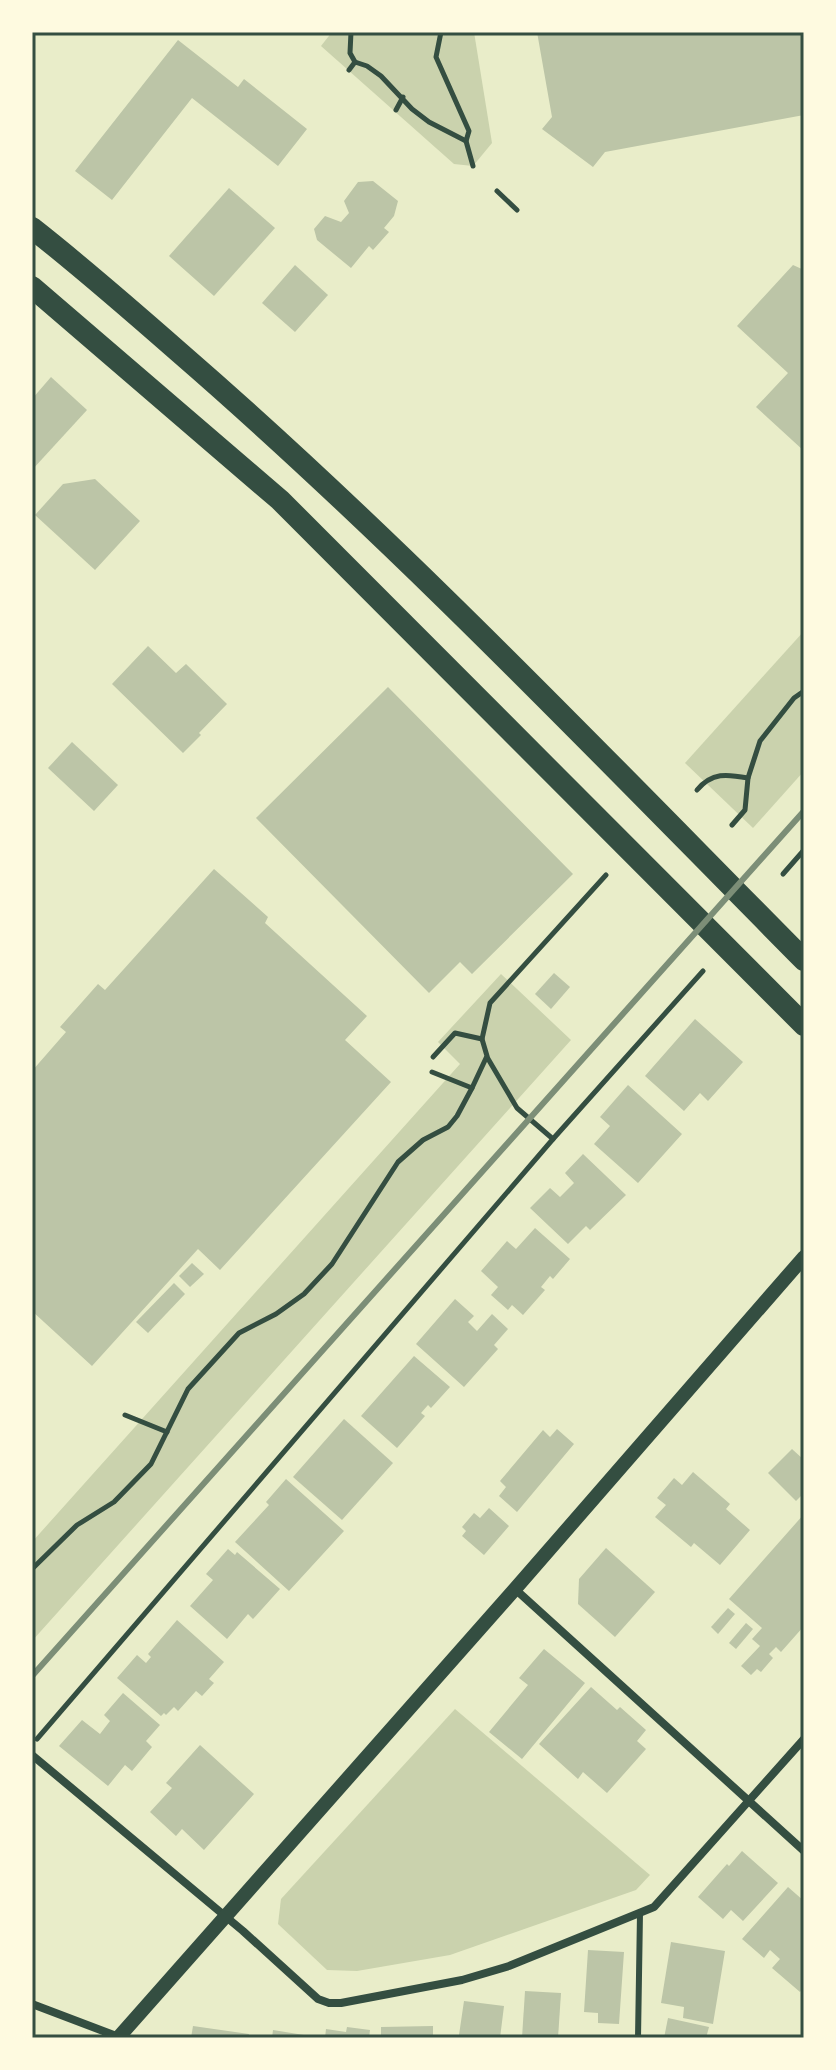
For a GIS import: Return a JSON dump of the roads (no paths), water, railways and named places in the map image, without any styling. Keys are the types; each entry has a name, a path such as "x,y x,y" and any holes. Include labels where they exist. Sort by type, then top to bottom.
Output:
{"highway":[{"path":"32,228 76,262 320,479 471,624 804,960"},
{"path":"32,287 280,500 804,1025"}],"street":[{"path":"32,2004 119,2037 804,1257"},
{"path":"515,1589 804,1851"},
{"path":"32,1755 225,1916 318,1999 341,2003 462,1980 509,1966 654,1907 804,1739"}],"lane":[{"path":"638,2038 640,1913"}],"railway":[{"path":"32,1676 804,811"}]}
